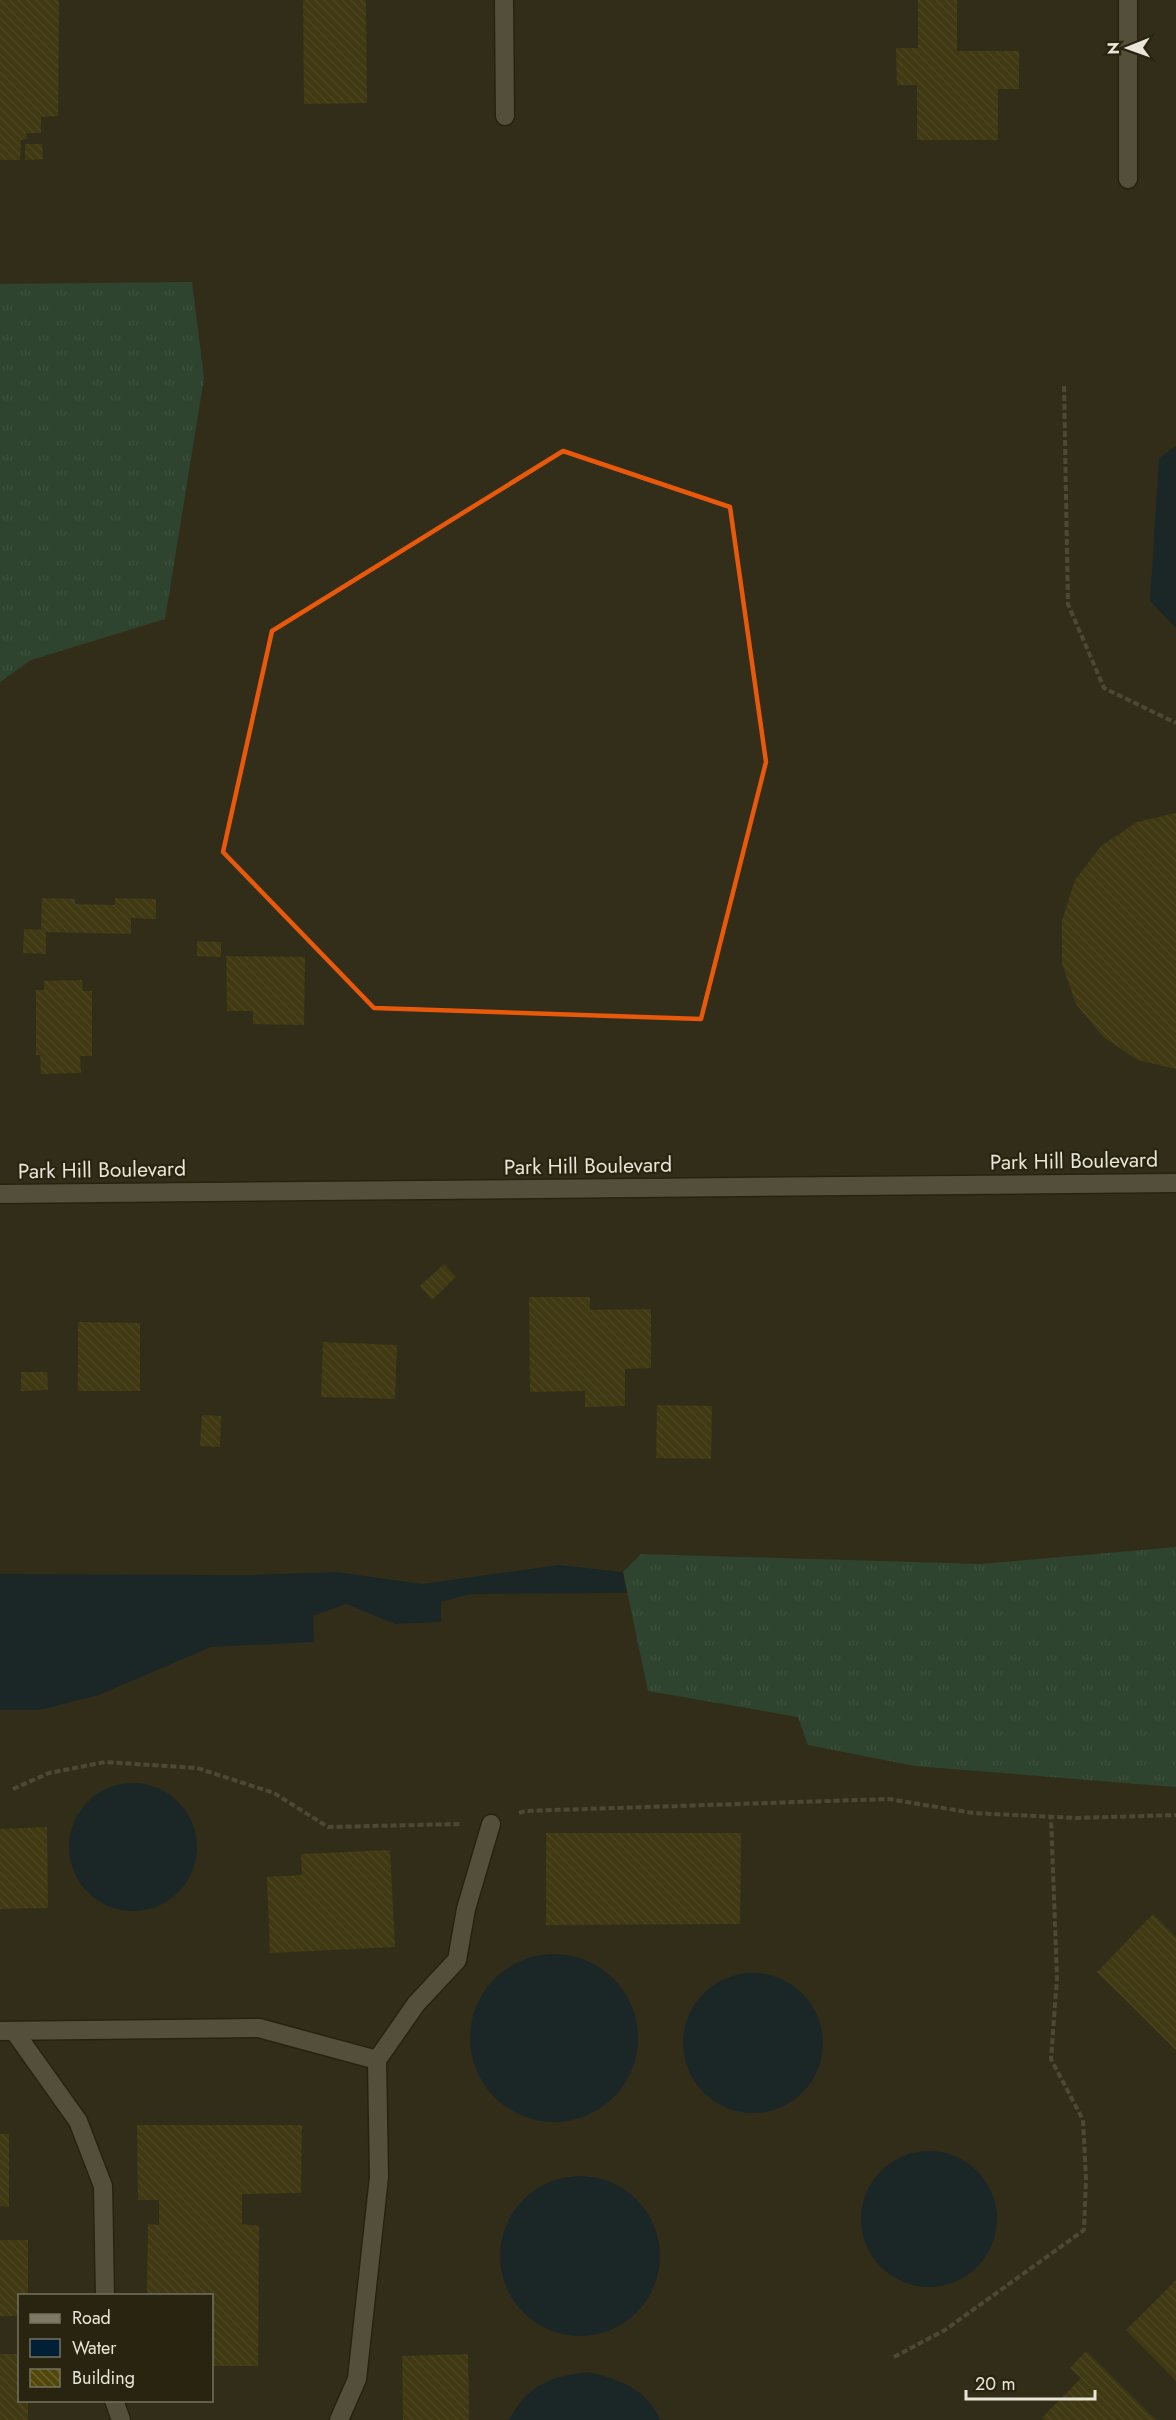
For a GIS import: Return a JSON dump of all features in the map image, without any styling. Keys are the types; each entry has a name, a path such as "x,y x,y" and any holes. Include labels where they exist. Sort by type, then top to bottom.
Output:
{"street":[{"path":"504,0 505,116"},
{"path":"1128,0 1128,179"},
{"name":"Park Hill Boulevard","path":"0,1194 1176,1182"},
{"path":"339,2420 357,2379 379,2177 376,2060 416,2004 457,1960 466,1909 491,1824"},
{"path":"7,2031 259,2028 376,2060"},
{"path":"7,2031 78,2121 103,2186 105,2294"},
{"path":"115,2402 121,2420"}],"path":[{"path":"1064,386 1068,604 1104,688 1176,723"},
{"path":"13,1789 49,1773 105,1762 197,1768 274,1793 328,1827 491,1824 525,1811 889,1799 973,1813 1051,1817 1176,1815"},
{"path":"894,2357 945,2330 1084,2230 1086,2179 1083,2120 1051,2059 1056,1978 1051,1817"}],"highlighted area":[{"path":"563,451 730,507 766,762 701,1019 374,1008 223,852 272,631"}],"green space":[{"path":"192,282 204,378 165,619 31,660 0,682 0,284"},
{"path":"1176,1547 1176,1787 915,1766 808,1745 798,1717 648,1691 623,1572 641,1554 980,1564"}],"water":[{"path":"1176,446 1176,628 1150,601 1159,458"},
{"path":"559,1565 623,1572 627,1593 471,1594 441,1602 441,1622 395,1624 346,1604 313,1616 314,1642 211,1647 99,1695 40,1710 0,1710 0,1574 250,1575 337,1572 422,1584"},
{"path":"133,1783 158,1788 178,1802 192,1822 197,1847 192,1872 178,1892 158,1906 133,1911 108,1906 88,1892 74,1872 69,1847 74,1822 88,1802 108,1788"},
{"path":"554,1954 570,1955 586,1960 614,1978 632,2006 637,2022 637,2054 632,2070 614,2098 586,2116 570,2121 554,2122 538,2121 522,2116 494,2098 476,2070 471,2054 470,2038 471,2022 476,2006 494,1978 522,1960 538,1955"},
{"path":"753,1973 780,1978 802,1994 818,2016 823,2043 818,2070 802,2092 780,2108 753,2113 726,2108 704,2092 688,2070 683,2043 688,2016 704,1994 726,1978"},
{"path":"929,2151 955,2156 977,2171 992,2193 997,2219 992,2245 977,2267 955,2282 929,2287 903,2282 881,2267 866,2245 861,2219 866,2193 881,2171 903,2156"},
{"path":"580,2176 610,2182 636,2200 654,2226 660,2256 654,2286 636,2312 610,2330 580,2336 550,2330 524,2312 506,2286 500,2256 506,2226 524,2200 550,2182"},
{"path":"588,2372 621,2382 640,2393 655,2410 660,2420 509,2420 524,2398 541,2384 563,2376"}],"building":[{"path":"0,0 59,0 58,116 41,117 41,133 26,133 27,139 21,140 20,160 0,160"},
{"path":"303,0 366,0 367,103 304,104"},
{"path":"918,0 957,0 957,51 1019,51 1019,89 998,89 998,140 917,140 917,85 897,85 896,48 918,48"},
{"path":"25,144 42,144 43,159 25,160"},
{"path":"1176,813 1176,1069 1138,1060 1103,1037 1076,1004 1062,964 1062,921 1075,880 1101,846 1137,822"},
{"path":"42,898 75,899 75,904 115,905 115,898 156,899 156,919 131,918 131,934 46,932 46,954 23,953 24,929 41,930"},
{"path":"197,941 221,942 221,957 197,956"},
{"path":"226,956 305,957 304,1025 253,1024 253,1011 227,1011"},
{"path":"82,980 83,991 92,991 92,1056 80,1056 81,1073 41,1074 40,1055 36,1055 36,990 44,990 44,981"},
{"path":"444,1264 456,1277 432,1300 420,1286"},
{"path":"529,1297 590,1297 590,1310 651,1309 651,1368 625,1369 625,1406 585,1407 585,1391 530,1392"},
{"path":"78,1322 140,1323 140,1391 78,1391"},
{"path":"323,1342 397,1345 395,1399 321,1397"},
{"path":"21,1372 47,1372 48,1390 21,1391"},
{"path":"657,1405 712,1406 711,1459 656,1458"},
{"path":"202,1415 221,1416 220,1447 200,1446"},
{"path":"47,1827 48,1908 0,1909 0,1829"},
{"path":"546,1833 741,1833 740,1924 546,1925"},
{"path":"390,1850 395,1947 270,1953 267,1877 302,1875 301,1854"},
{"path":"1153,1914 1176,1937 1176,2050 1097,1972"},
{"path":"137,2125 302,2125 301,2193 242,2194 242,2224 259,2226 258,2366 213,2366 213,2294 147,2294 148,2224 159,2225 159,2200 138,2200"},
{"path":"0,2134 9,2134 9,2207 0,2206"},
{"path":"0,2240 28,2240 28,2294 18,2294 18,2316 0,2316"},
{"path":"1176,2280 1176,2381 1126,2330"},
{"path":"1086,2351 1156,2420 1045,2420 1042,2418 1081,2378 1070,2368"},
{"path":"0,2354 18,2354 18,2402 28,2402 28,2420 0,2420"},
{"path":"468,2354 469,2420 403,2420 402,2356"}]}
